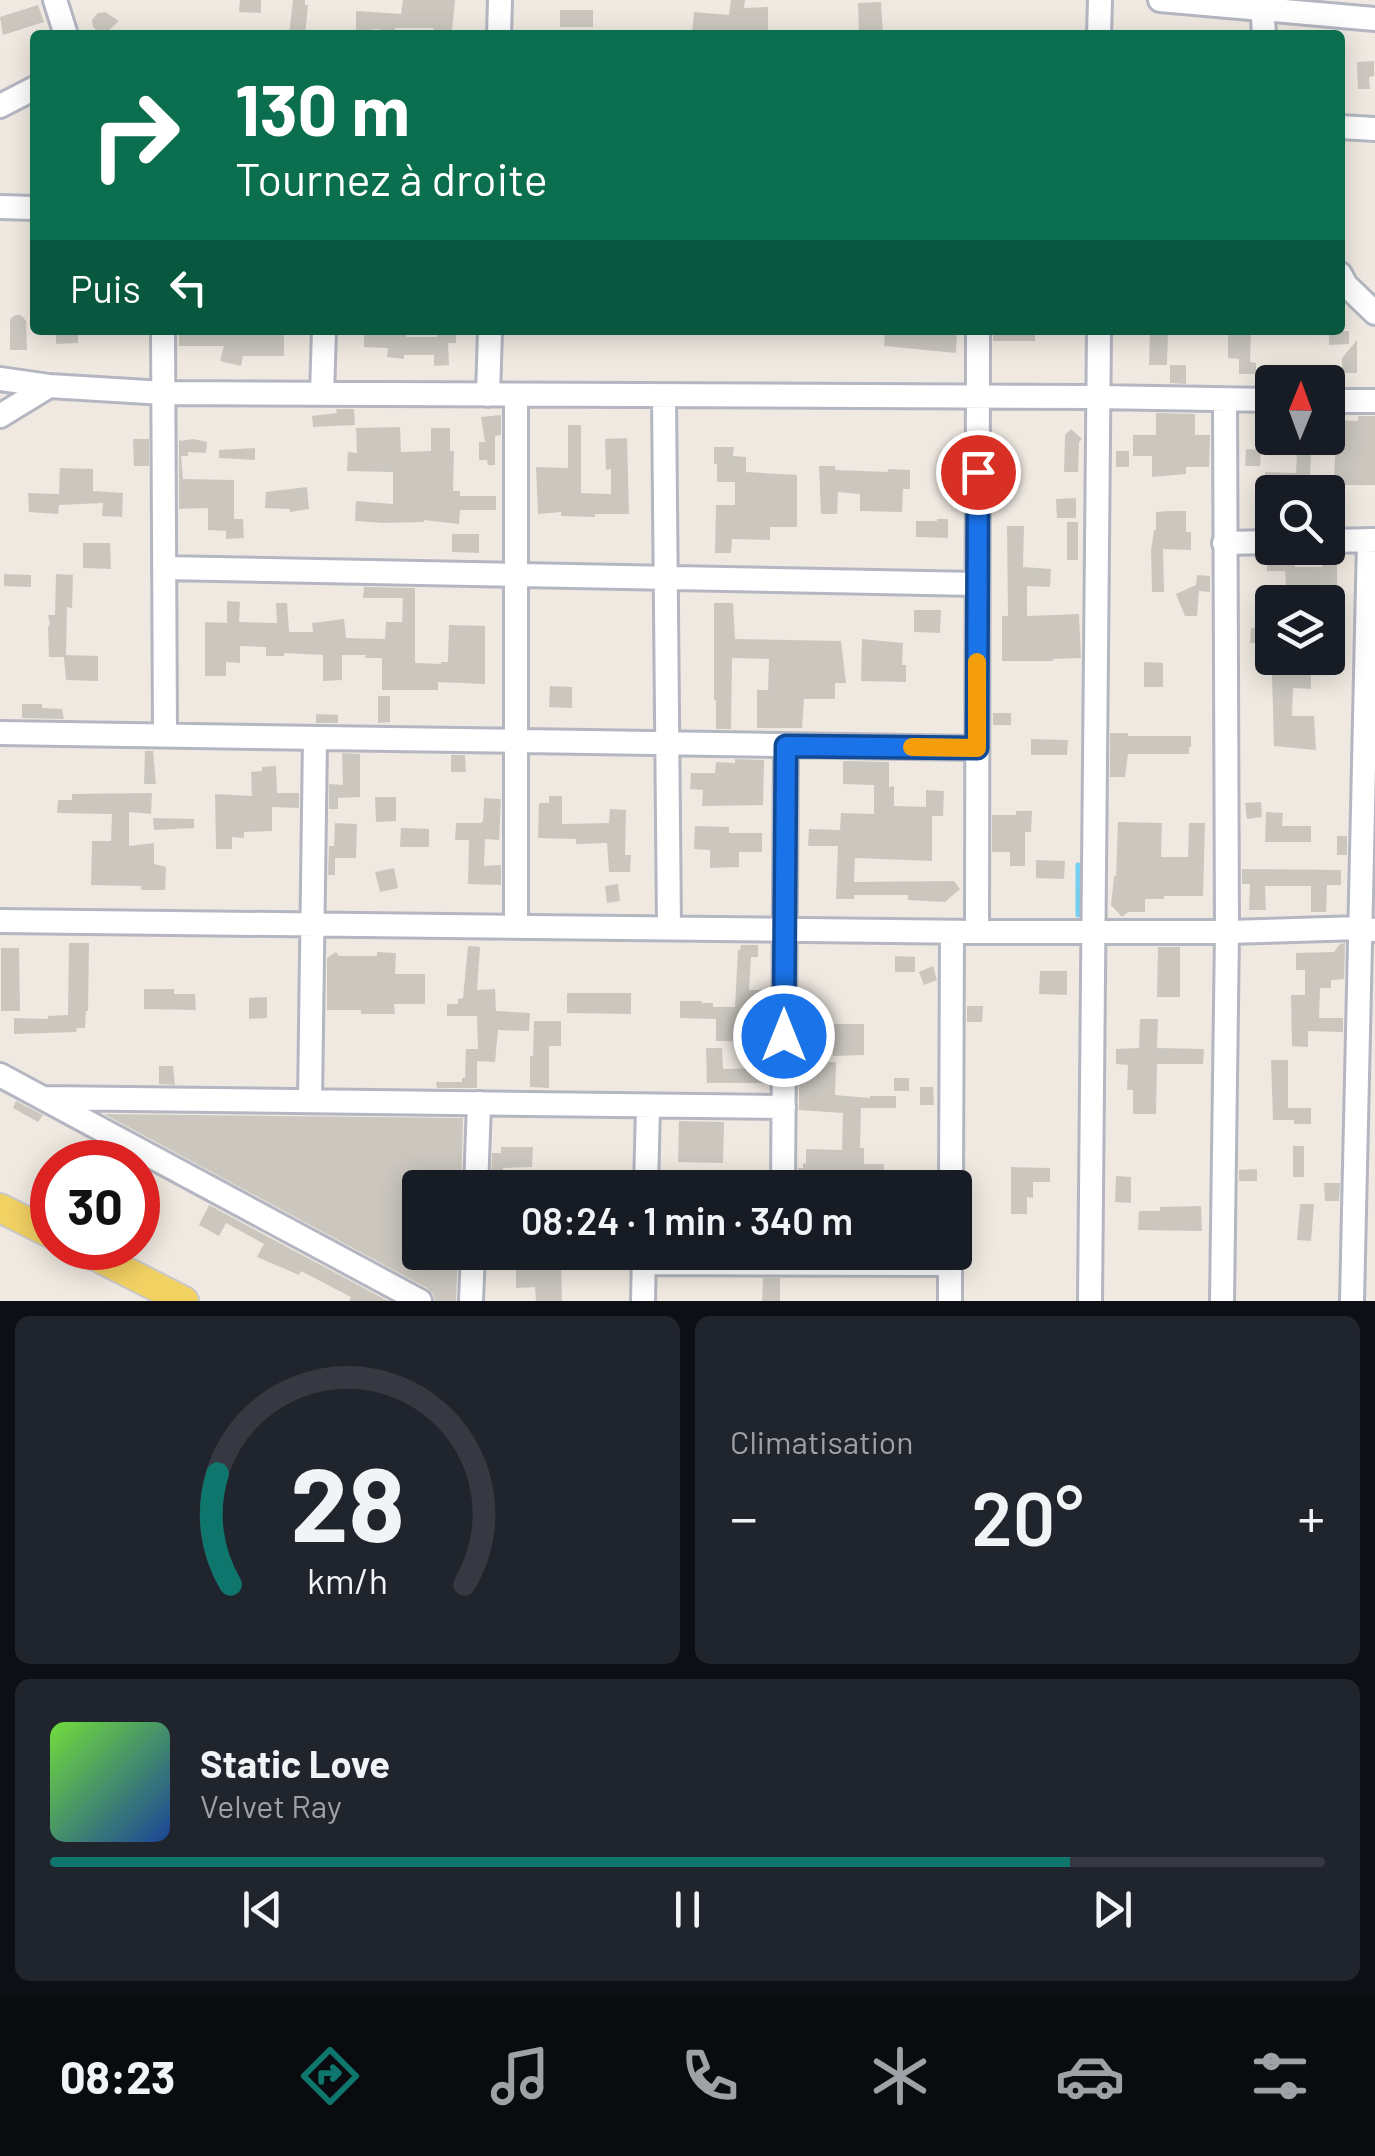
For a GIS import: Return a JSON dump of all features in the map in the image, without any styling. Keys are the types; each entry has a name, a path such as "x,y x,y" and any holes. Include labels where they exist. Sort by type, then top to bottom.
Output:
{"main road":[{"path":"0,1208 30,1223"},
{"path":"123,1270 184,1301"}],"street":[{"path":"55,0 64,30"},
{"path":"499,30 500,0"},
{"path":"1099,30 1100,0"},
{"path":"1160,0 1262,5 1375,19"},
{"path":"1262,5 1264,30"},
{"path":"0,106 30,91"},
{"path":"1345,126 1375,129"},
{"path":"0,207 30,208"},
{"path":"1345,281 1375,288"},
{"path":"1345,283 1375,313"},
{"path":"163,335 165,735"},
{"path":"322,394 324,335"},
{"path":"488,395 490,335"},
{"path":"977,932 978,335"},
{"path":"1090,1301 1099,335"},
{"path":"0,379 164,393 1255,400"},
{"path":"0,416 49,386"},
{"path":"516,395 516,926"},
{"path":"664,396 669,928"},
{"path":"1222,1301 1227,932 1225,400"},
{"path":"1345,401 1375,401"},
{"path":"1345,541 1372,540 1368,929 1352,1301"},
{"path":"1224,543 1255,542"},
{"path":"164,568 977,584"},
{"path":"0,733 977,748"},
{"path":"310,1101 315,738"},
{"path":"783,1170 786,746"},
{"path":"0,921 952,932 1368,929"},
{"path":"950,1170 952,932"},
{"path":"0,1075 420,1301"},
{"path":"43,1098 784,1107"},
{"path":"477,1170 479,1103"},
{"path":"646,1170 648,1106"},
{"path":"471,1301 472,1270"},
{"path":"643,1301 644,1270"},
{"path":"950,1270 950,1301"}],"building":[{"path":"240,0 261,0 261,13 239,12"},
{"path":"293,0 305,0 306,30 290,30"},
{"path":"403,0 455,0 452,30 356,30 356,11 401,14"},
{"path":"731,0 745,0 744,8 768,7 768,30 692,30 694,12 729,15"},
{"path":"881,2 883,30 859,30 858,3"},
{"path":"38,5 44,22 3,35 0,17"},
{"path":"560,10 593,10 593,27 560,27"},
{"path":"105,12 119,21 109,30 97,30 92,20"},
{"path":"1374,61 1370,89 1358,89 1357,62"},
{"path":"16,315 26,321 27,350 10,350 10,322"},
{"path":"1349,331 1349,344 1329,345 1329,335 1345,335"},
{"path":"56,335 78,335 78,343 56,344"},
{"path":"179,335 284,335 284,356 243,356 241,366 220,361 224,346 179,346"},
{"path":"364,335 456,335 456,343 448,343 449,365 434,366 434,355 404,355 404,359 387,357 388,348 364,347"},
{"path":"885,335 957,335 956,353 884,346"},
{"path":"993,335 1035,335 1035,341 993,341"},
{"path":"1150,335 1168,335 1167,365 1149,365"},
{"path":"1228,335 1251,335 1250,362 1256,363 1255,374 1239,374 1239,359 1228,358"},
{"path":"1357,340 1357,373 1345,373 1342,358"},
{"path":"1170,365 1186,365 1186,384 1170,383"},
{"path":"336,409 354,409 355,425 313,427 312,416 337,413"},
{"path":"1156,413 1195,414 1195,435 1210,435 1209,467 1186,467 1186,474 1152,477 1152,456 1133,456 1133,435 1156,435"},
{"path":"501,415 501,435 495,436 495,465 488,465 487,460 479,460 479,442 485,442 481,417"},
{"path":"1358,416 1375,416 1375,485 1345,485 1345,475 1334,475 1335,455 1345,455 1345,420 1358,421"},
{"path":"568,425 581,425 581,493 611,494 605,439 627,438 629,514 538,514 536,467 568,468"},
{"path":"400,427 401,452 431,451 431,428 450,428 453,491 460,491 460,496 496,496 496,510 460,510 459,524 355,521 356,501 393,504 393,472 347,471 348,452 357,453 356,428"},
{"path":"1071,429 1082,439 1078,472 1064,472 1065,435"},
{"path":"179,438 207,442 206,453 188,452 188,456 181,456 183,479 234,480 234,519 243,519 244,538 226,539 226,531 208,530 208,508 179,509"},
{"path":"133,439 149,439 149,466 134,466"},
{"path":"993,446 1006,446 1006,471 993,471"},
{"path":"714,447 734,447 733,456 746,457 746,472 797,475 797,527 770,527 770,540 732,539 731,553 715,553 716,505 735,505 735,482 717,482"},
{"path":"255,448 255,460 219,458 219,450"},
{"path":"1246,449 1255,450 1255,455 1261,455 1260,466 1245,466"},
{"path":"1116,451 1129,451 1129,467 1116,467"},
{"path":"1297,455 1311,455 1310,475 1265,475 1296,473"},
{"path":"819,466 835,466 835,470 910,470 910,489 903,489 902,512 860,511 860,494 838,492 837,514 821,514"},
{"path":"60,468 93,469 93,491 123,493 122,517 102,516 103,503 59,505 58,514 29,512 28,493 59,494"},
{"path":"307,487 309,509 290,512 265,508 266,492"},
{"path":"1076,498 1076,518 1057,518 1056,499"},
{"path":"1186,511 1191,550 1163,549 1164,592 1152,592 1151,551 1156,512"},
{"path":"948,519 948,538 916,537 916,521"},
{"path":"1067,522 1078,522 1078,560 1067,560"},
{"path":"1007,526 1024,526 1023,567 1051,569 1050,587 1027,586 1027,616 1079,614 1081,658 1002,661 1002,616 1008,616"},
{"path":"452,534 479,534 479,553 452,552"},
{"path":"83,543 110,543 111,569 83,568"},
{"path":"1267,565 1337,565 1337,585 1286,585 1285,571 1267,571"},
{"path":"4,574 31,575 31,587 4,586"},
{"path":"56,574 73,575 72,608 67,607 66,655 98,656 98,681 66,680 64,657 49,657 48,615 55,615"},
{"path":"1197,575 1210,576 1210,592 1199,591 1197,616 1185,616 1176,594 1196,585"},
{"path":"364,587 415,588 415,663 448,662 449,625 485,626 485,684 438,682 438,690 382,690 382,658 365,658 366,655 342,655 342,680 323,681 323,655 266,656 266,647 240,646 240,663 226,662 226,676 205,676 205,622 227,623 227,601 240,602 239,622 277,623 276,603 287,603 289,632 313,632 312,623 344,619 346,638 385,639 386,622 402,622 403,598 363,598"},
{"path":"714,603 733,603 735,639 841,641 846,683 835,683 835,699 804,699 802,728 757,728 757,690 768,690 769,659 732,658 731,729 716,729"},
{"path":"914,610 941,610 940,633 914,632"},
{"path":"1251,628 1255,628 1255,643 1250,643"},
{"path":"862,639 903,643 906,682 861,681"},
{"path":"1144,662 1163,663 1163,687 1144,687"},
{"path":"1272,675 1311,675 1311,689 1293,688 1292,716 1314,716 1316,750 1274,746"},
{"path":"550,686 572,687 572,708 549,707"},
{"path":"378,696 390,696 390,722 378,723"},
{"path":"22,704 62,709 64,719 22,718"},
{"path":"993,713 1011,713 1011,725 993,725"},
{"path":"316,714 338,715 338,723 316,723"},
{"path":"1110,733 1191,736 1191,747 1189,754 1128,754 1125,777 1110,777"},
{"path":"1031,739 1068,740 1067,755 1031,755"},
{"path":"145,751 153,751 156,784 144,784"},
{"path":"342,753 360,754 360,797 338,798 338,809 329,809 329,784 343,785"},
{"path":"451,755 465,755 466,772 451,772"},
{"path":"735,759 764,760 763,805 702,806 703,790 690,789 691,773 715,773 716,762 735,763"},
{"path":"843,761 889,762 894,806 926,807 926,790 944,791 943,816 932,816 932,861 855,858 854,882 954,881 960,889 945,902 908,900 908,895 836,899 838,846 808,846 809,829 840,830 841,813 874,814 874,785 843,784"},
{"path":"276,766 277,793 299,793 299,808 272,807 272,831 244,832 244,838 232,837 232,849 216,849 215,794 252,796 251,772"},
{"path":"152,793 151,814 129,812 129,846 154,843 154,864 166,867 165,890 91,885 92,841 111,841 112,814 57,813 58,800 72,800 72,794"},
{"path":"549,796 562,796 562,824 609,823 610,809 626,810 625,855 631,855 630,872 609,872 607,843 576,844 576,839 538,838 539,803 549,803"},
{"path":"375,797 396,797 396,821 376,822"},
{"path":"484,798 501,799 499,840 485,839 484,866 501,865 501,885 468,884 469,840 455,840 456,823 483,821"},
{"path":"1261,802 1262,817 1247,819 1245,803"},
{"path":"1016,811 1032,811 1031,832 1025,832 1025,866 1010,866 1010,852 992,852 992,815 1016,815"},
{"path":"1266,812 1283,813 1282,826 1311,826 1311,842 1265,842"},
{"path":"153,818 194,819 194,828 154,830"},
{"path":"1118,822 1162,823 1161,857 1188,857 1189,823 1205,823 1203,896 1145,899 1145,912 1128,912 1122,917 1111,905"},
{"path":"335,823 357,824 356,858 335,858 335,875 328,875 329,846 334,846"},
{"path":"695,826 729,827 729,833 762,833 762,852 739,852 739,867 710,868 710,850 694,849"},
{"path":"401,828 429,829 429,847 400,847"},
{"path":"1337,836 1347,836 1347,855 1337,855"},
{"path":"1036,860 1065,861 1064,879 1036,878"},
{"path":"394,868 398,888 380,892 375,872"},
{"path":"1242,869 1341,870 1341,885 1327,885 1326,912 1311,912 1311,886 1265,886 1266,910 1249,910 1250,884 1242,884"},
{"path":"618,884 620,901 607,903 605,886"},
{"path":"69,943 89,943 85,1028 77,1028 76,1032 14,1034 14,1018 68,1015"},
{"path":"1345,943 1344,979 1331,980 1331,988 1320,988 1319,1018 1343,1018 1343,1032 1308,1031 1308,1047 1292,1046 1291,995 1305,995 1305,970 1296,970 1296,953 1334,952"},
{"path":"741,945 758,945 758,957 751,957 749,990 769,990 769,1042 716,1041 716,1019 680,1018 680,1001 735,1007"},
{"path":"468,946 480,947 477,990 495,989 496,1011 530,1013 529,1031 498,1030 495,1062 477,1061 477,1088 437,1088 436,1082 462,1082 466,1049 478,1049 477,1016 447,1016 447,1004 458,1004 458,999 463,998"},
{"path":"1158,947 1180,947 1180,997 1157,997"},
{"path":"1,948 19,948 20,1011 1,1011"},
{"path":"336,952 339,956 396,953 395,974 425,974 425,1004 394,1004 395,1014 327,1010 327,958"},
{"path":"895,956 915,957 915,972 895,972"},
{"path":"933,966 937,980 924,985 919,972"},
{"path":"1040,971 1067,971 1067,995 1039,994"},
{"path":"144,989 195,994 196,1010 144,1009"},
{"path":"567,993 631,993 631,1014 567,1013"},
{"path":"267,997 267,1018 249,1019 249,998"},
{"path":"967,1006 983,1006 982,1022 967,1022"},
{"path":"1140,1019 1158,1019 1157,1048 1204,1049 1203,1064 1157,1064 1156,1114 1133,1114 1133,1090 1127,1090 1128,1065 1116,1064 1116,1049 1139,1048"},
{"path":"534,1021 561,1021 561,1046 549,1046 549,1088 530,1087"},
{"path":"833,1024 864,1024 864,1055 833,1056"},
{"path":"706,1048 722,1048 723,1069 765,1068 765,1083 707,1083"},
{"path":"1271,1060 1288,1060 1288,1108 1311,1108 1311,1124 1273,1120"},
{"path":"799,1062 836,1062 835,1095 896,1096 896,1108 861,1108 860,1148 864,1148 864,1164 884,1164 884,1170 798,1170 806,1164 806,1149 842,1150 843,1113 799,1110"},
{"path":"159,1066 173,1066 175,1085 159,1084"},
{"path":"894,1078 909,1078 909,1091 894,1091"},
{"path":"920,1087 933,1087 934,1105 920,1105"},
{"path":"16,1101 43,1115 38,1122 13,1108"},
{"path":"104,1114 463,1118 462,1170 402,1170 402,1270 457,1270 456,1301 435,1301 427,1288 160,1144 160,1140 152,1140"},
{"path":"679,1121 724,1122 723,1163 678,1162"},
{"path":"1293,1146 1304,1146 1304,1177 1293,1177"},
{"path":"501,1147 533,1147 532,1167 492,1170 492,1153 501,1153"},
{"path":"1011,1167 1050,1168 1050,1182 1033,1182 1033,1198 1027,1197 1027,1214 1011,1214"},
{"path":"1257,1169 1257,1181 1239,1181 1239,1170"},
{"path":"1116,1176 1131,1177 1131,1203 1115,1202"},
{"path":"1324,1183 1340,1183 1339,1201 1325,1201"},
{"path":"1300,1204 1314,1204 1311,1241 1297,1240"},
{"path":"209,1205 388,1301 349,1301 351,1297 301,1271 299,1275 257,1257 264,1244 226,1223 219,1236 199,1225"},
{"path":"1201,1206 1202,1231 1138,1230 1139,1211"},
{"path":"516,1270 561,1270 562,1301 536,1301 535,1287 516,1288"},
{"path":"763,1278 780,1278 780,1301 762,1301"}],"waterway":[{"path":"1078,865 1078,915"}],"slow traffic":[{"path":"912,747 977,748 977,662"}],"route":[{"path":"784,1036 786,746 977,748 978,472"}]}
